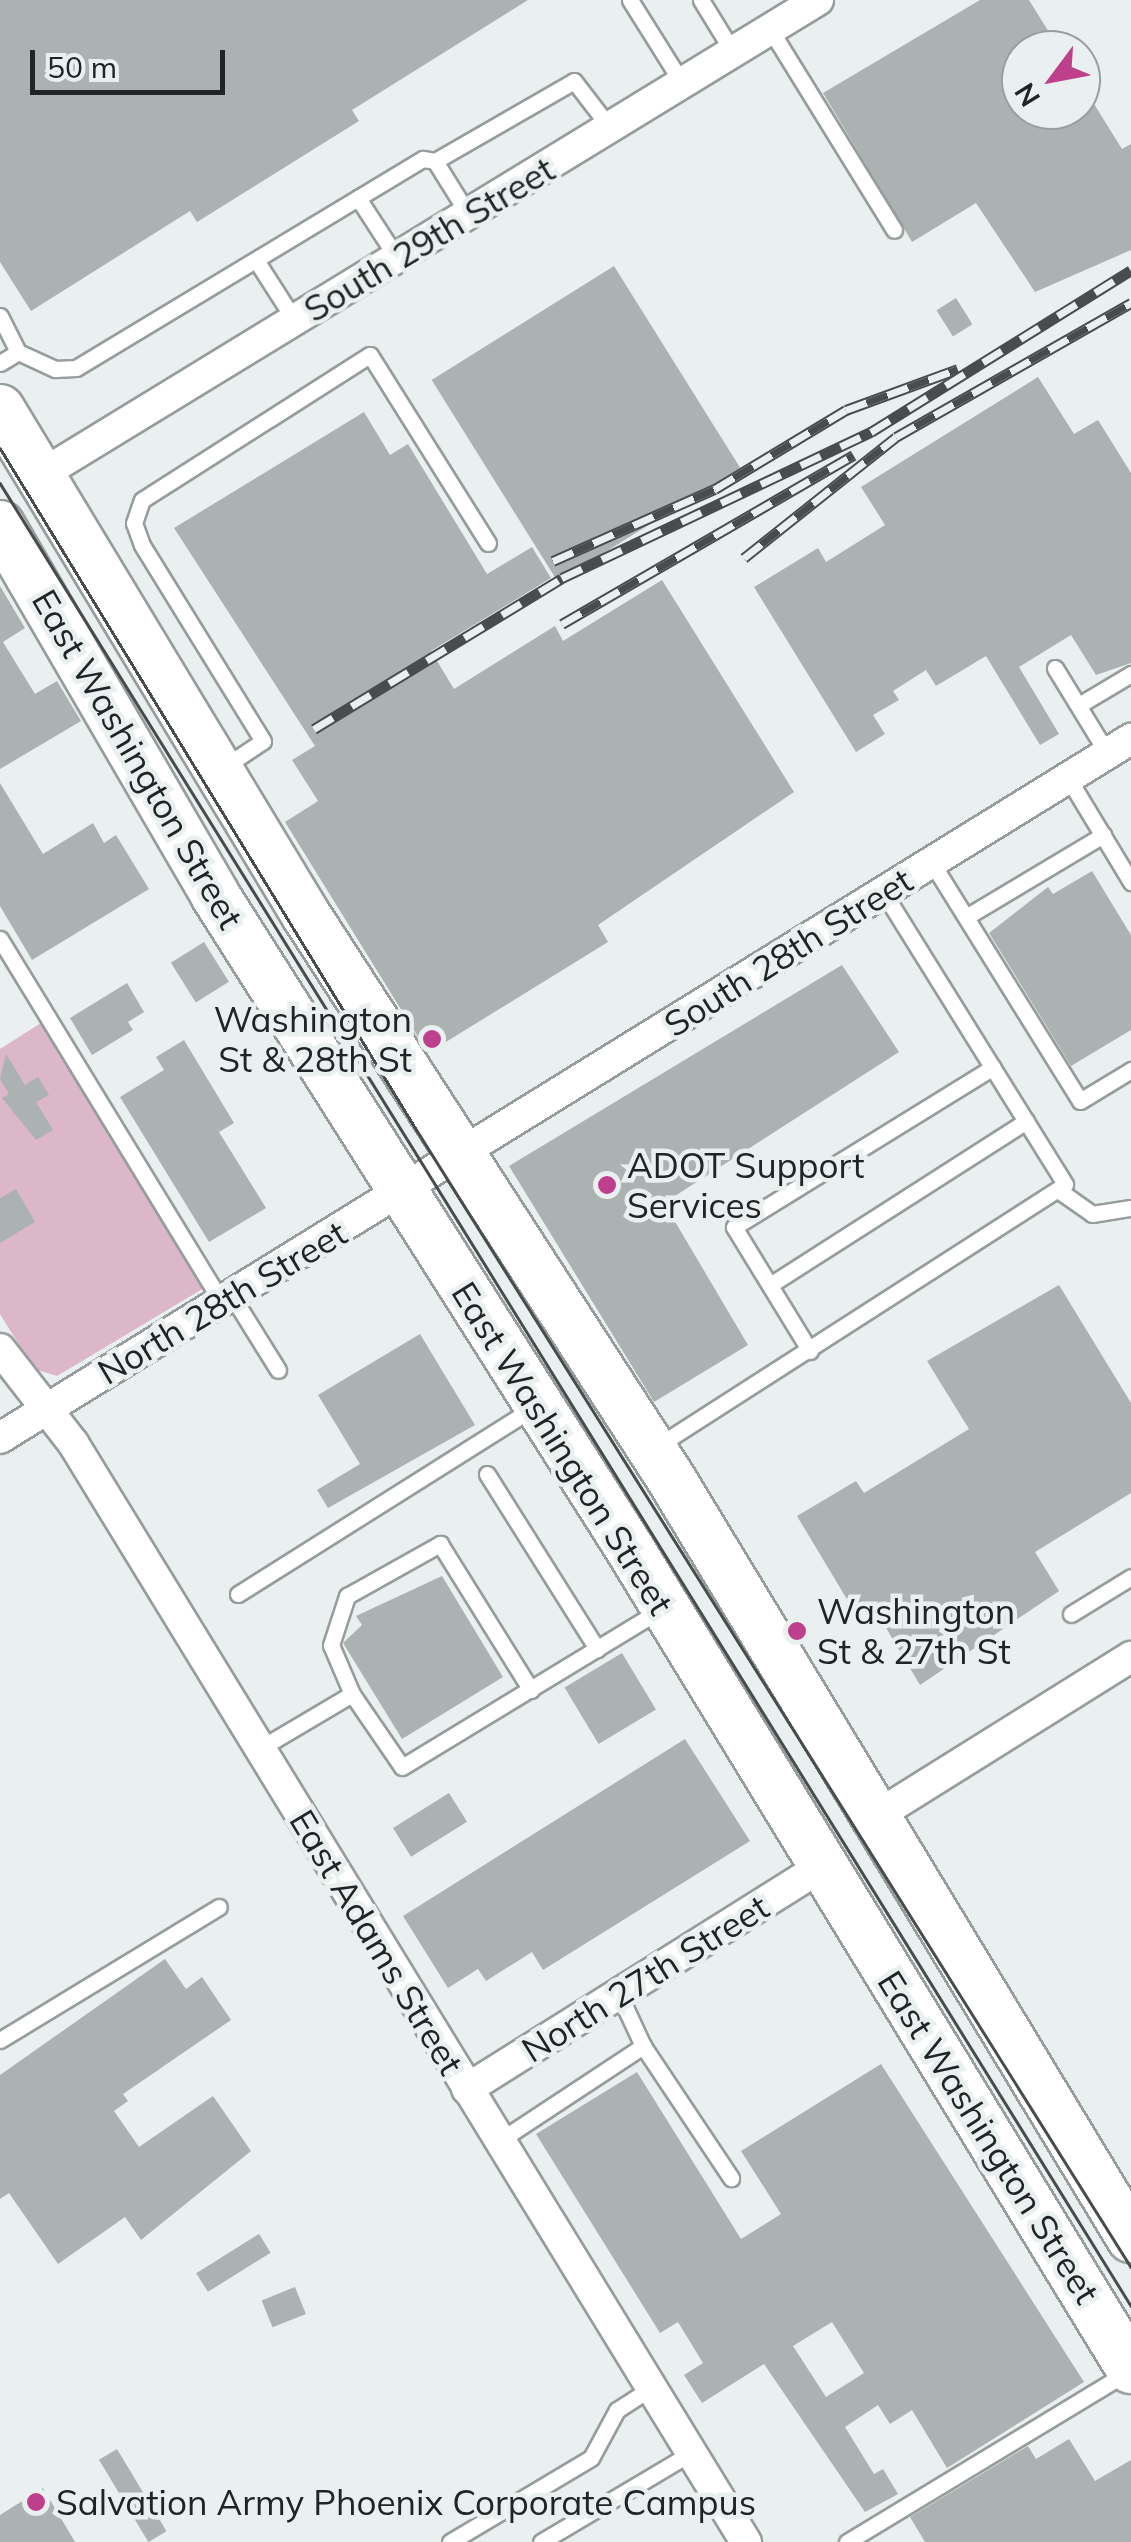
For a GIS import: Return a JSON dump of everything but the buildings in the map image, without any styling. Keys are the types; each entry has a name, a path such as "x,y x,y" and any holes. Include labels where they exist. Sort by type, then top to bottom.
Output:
{"main road":[{"name":"East Washington Street","path":"0,408 454,1159 652,1450 1131,2238"},
{"name":"East Washington Street","path":"0,526 215,895 665,1607 1131,2369"}],"street":[{"name":"South 29th Street","path":"38,476 818,0"},
{"name":"South 28th Street","path":"454,1159 1119,746"},
{"name":"North 28th Street","path":"0,1438 454,1159"},
{"name":"East Adams Street","path":"0,1348 47,1409 746,2542"},
{"path":"873,1818 1131,1658"},
{"name":"North 27th Street","path":"467,2089 823,1866"}],"lane":[{"path":"630,0 682,84"},
{"path":"701,0 734,52"},
{"path":"770,30 894,230"},
{"path":"0,316 18,352 55,369 76,368 423,159 435,161 574,81 610,128"},
{"path":"435,161 468,214"},
{"path":"358,198 397,258"},
{"path":"256,260 294,320"},
{"path":"0,363 18,352"},
{"path":"218,771 263,742 142,545 134,522 142,500 370,355 488,543"},
{"path":"1056,668 1079,706 1119,746"},
{"path":"1079,706 1131,674"},
{"path":"1068,778 1131,882"},
{"path":"966,917 1102,835"},
{"path":"932,863 1080,1101 1131,1070"},
{"path":"652,1450 1061,1192 1065,1184 884,893"},
{"path":"0,938 228,1299 278,1370"},
{"path":"810,1351 734,1227 993,1067"},
{"path":"770,1285 1026,1121"},
{"path":"1061,1192 1092,1214 1131,1208"},
{"path":"238,1594 537,1406"},
{"path":"487,1474 597,1649"},
{"path":"531,1690 440,1544 348,1596 331,1645 352,1694 402,1767 531,1690 665,1607"},
{"path":"1071,1614 1131,1577"},
{"path":"259,1749 352,1694"},
{"path":"0,2040 219,1907"},
{"path":"619,1994 642,2046 731,2178"},
{"path":"499,2141 642,2046"},
{"path":"847,2542 1131,2369"},
{"path":"450,2542 591,2458 617,2410 652,2388"},
{"path":"541,2542 691,2453"}],"shaded area":[{"path":"41,1023 204,1288 57,1376 34,1369 0,1314 0,1049"}],"tram line":[{"path":"0,448 416,1129 1131,2267"},
{"path":"0,483 1131,2306"}],"railway":[{"path":"314,729 562,578 871,432 1131,270"},
{"path":"744,558 896,437 1131,303"},
{"path":"553,561 715,489 846,410 958,369"},
{"path":"562,624 854,455"}],"place":[{"name":"Washington St & 28th St","path":"432,1039"},
{"name":"ADOT Support Services","path":"607,1185"},
{"name":"Washington St & 27th St","path":"797,1631"},
{"name":"Salvation Army Phoenix Corporate Campus","path":"36,2502"}]}
